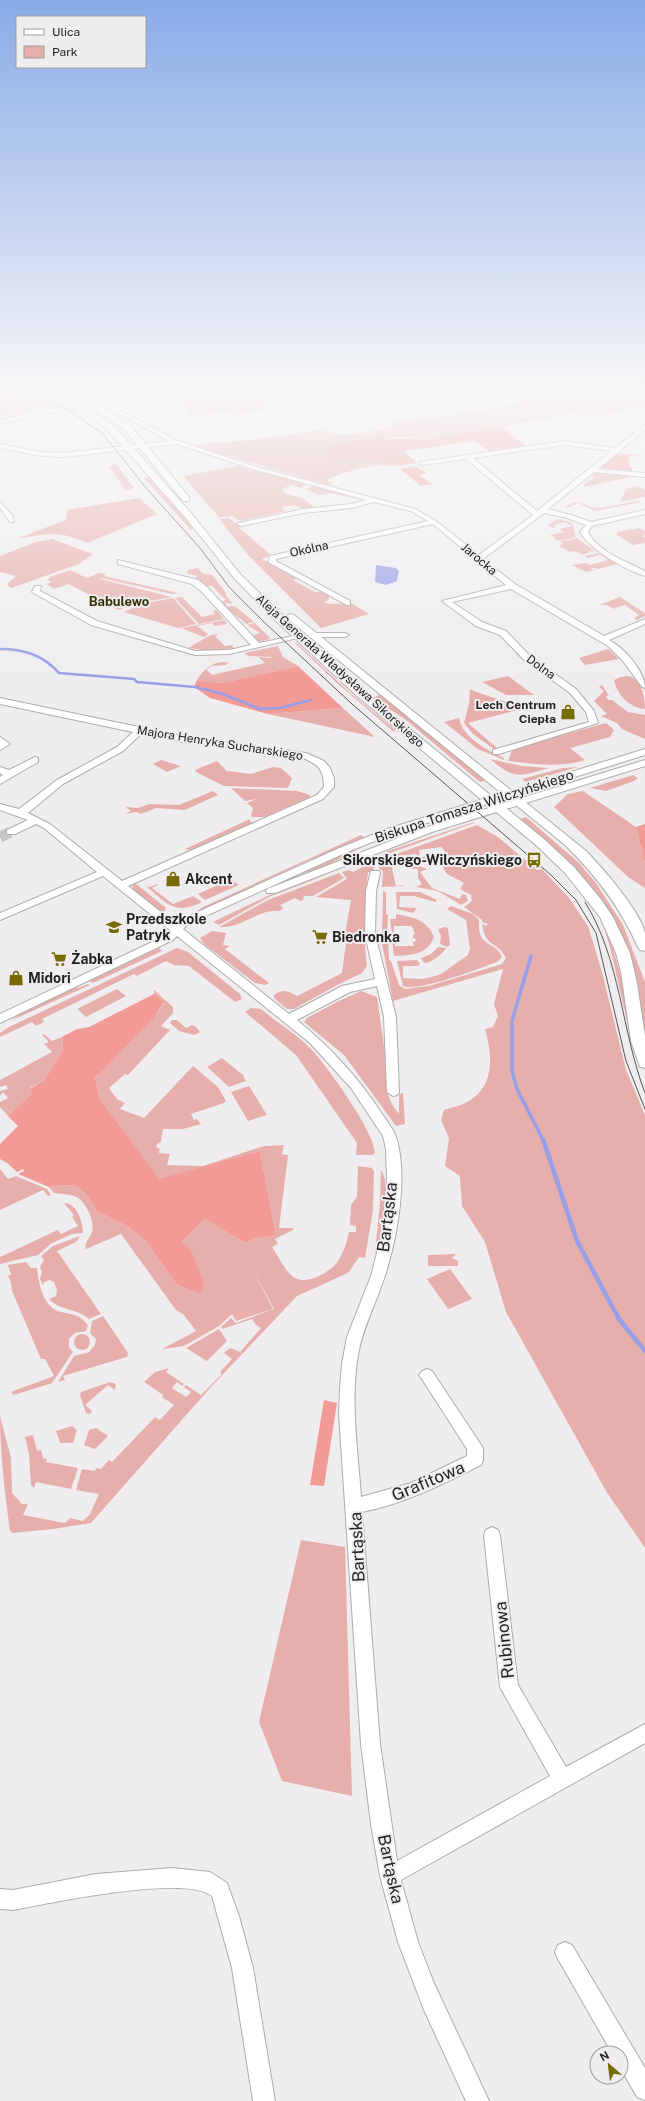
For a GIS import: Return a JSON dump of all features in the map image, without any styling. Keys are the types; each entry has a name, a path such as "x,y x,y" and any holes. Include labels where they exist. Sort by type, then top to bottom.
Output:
{"main road":[{"name":"Aleja Generała Władysława Sikorskiego","path":"164,487 237,576 298,637 362,694 564,864 587,889 603,912 624,956 639,1039 645,1063"},
{"name":"Aleja Generała Władysława Sikorskiego","path":"177,487 248,574 312,635 515,797 570,842 594,865 617,893 633,920 645,947"},
{"path":"362,694 379,689"}],"street":[{"name":"Jarocka","path":"329,487 416,511 434,522 512,586 604,639 619,651 645,685"},
{"path":"507,487 540,513 569,516 590,524 645,512"},
{"path":"478,559 540,513 571,487"},
{"path":"241,524 298,512 352,506 375,499"},
{"path":"0,504 10,516 12,521"},
{"name":"Okólna","path":"347,603 272,562 272,558 434,522"},
{"path":"590,524 584,532 589,541 645,574"},
{"path":"121,562 195,582 257,646"},
{"name":"Dolna","path":"496,752 594,723 590,711 573,691 526,657 502,633 479,624 446,601 512,586"},
{"path":"38,588 36,592 94,623 175,648 213,654 298,637"},
{"path":"326,603 338,598"},
{"path":"604,639 642,622"},
{"path":"312,635 344,636 332,645 332,650"},
{"name":"Majora Henryka Sucharskiego","path":"0,700 182,739 303,755 321,763 327,770 329,782 328,787 320,797 122,885"},
{"path":"21,813 60,782 120,749 139,731"},
{"path":"0,740 5,744 0,747"},
{"name":"Biskupa Tomasza Wilczyńskiego","path":"0,1010 162,933 192,927 272,890 402,838 493,804 645,752"},
{"path":"0,781 35,760"},
{"name":"Biskupa Tomasza Wilczyńskiego","path":"515,797 645,762"},
{"path":"0,770 10,774"},
{"name":"Bartąska","path":"0,807 21,813 37,820 122,885 314,1040 349,1076 384,1128 392,1145 392,1205 387,1239 381,1267 353,1345 347,1377 347,1414 366,1708 377,1804 390,1876 407,1940 421,1981 478,2101"},
{"path":"11,832 37,820"},
{"path":"0,917 105,872"},
{"path":"375,873 371,891 370,934 390,1017 393,1092"},
{"name":"Biskupa Tomasza Wilczyńskiego","path":"0,1019 169,938 177,930"},
{"path":"288,1020 346,989 381,982"},
{"name":"Grafitowa","path":"354,1506 398,1496 476,1460 475,1448 427,1375"},
{"name":"Rubinowa","path":"492,1535 509,1687 563,1779"},
{"path":"390,1876 645,1733"},
{"path":"0,1898 13,1900 96,1884 172,1878 210,1882 220,1890 242,1963 249,1998 264,2101"},
{"path":"565,1952 645,2089"}],"green space":[{"path":"123,487 134,488 125,490"},
{"path":"152,487 158,487 185,516 193,529 191,530"},
{"path":"193,487 287,487 282,489 285,494 302,498 315,508 303,509 294,505 280,507 286,511 240,521 232,516 219,517"},
{"path":"318,487 351,495 348,497 331,493 319,495 305,489"},
{"path":"640,487 645,490 645,497 620,502 626,489"},
{"path":"139,498 157,514 87,543 69,536 52,534 16,539 66,520 67,510"},
{"path":"638,501 641,502 595,511 579,503 571,505 573,507 566,507 570,504 578,502 598,508"},
{"path":"229,518 271,555 262,559 297,578 293,580 315,592 322,592 329,595 329,599 324,603 351,603 369,614 321,628 248,555 219,519"},
{"path":"558,519 572,523 576,537 561,541 554,539 556,538 550,535 564,532 560,529 572,526 565,522 553,525 556,527 552,528 547,525"},
{"path":"639,528 645,531 645,535 643,536 645,538 645,543 633,545 617,535 618,532"},
{"path":"577,538 596,552 592,551 583,555 575,551 570,552 559,546 563,544 560,542"},
{"path":"52,539 93,554 79,564 11,588 7,584 16,576 0,572 0,556 36,542"},
{"path":"598,553 618,564 598,569 589,567 594,570 586,572 572,565 586,563 590,565 608,560 600,555 588,558 585,556"},
{"path":"198,568 202,573 212,575 233,604 224,602 227,605 223,606 220,602 226,600 212,586 205,586 195,579 197,576 187,573 188,570"},
{"path":"70,570 87,578 99,573 106,574 104,576 178,593 172,594 101,578 100,579 172,597 139,603 118,610 69,584 54,589 47,584 52,582 48,580 50,577"},
{"path":"182,597 202,617 215,614 213,611 216,610 224,619 199,624 175,598"},
{"path":"620,597 645,613 645,616 637,620 634,618 639,615 625,605 614,608 616,610 607,605 600,605"},
{"path":"173,598 196,624 178,628 124,612 142,604"},
{"path":"235,606 254,622 246,624 224,607"},
{"path":"225,620 227,624 215,626 212,623 197,626 208,634 204,637 181,628"},
{"path":"255,623 270,639 257,642 251,636 260,633 247,625"},
{"path":"220,633 215,636 225,646 232,645 234,649 209,651 188,648 209,636"},
{"path":"294,642 298,644 350,693 395,730 394,732 337,683"},
{"path":"278,646 283,657 298,666 222,683 197,680 206,669 212,675 265,663 258,657 272,657 248,656 244,653"},
{"path":"608,649 619,659 585,665 579,658"},
{"path":"219,662 229,663 225,665 210,666"},
{"path":"508,676 534,695 506,695 482,682"},
{"path":"628,676 637,681 640,685 645,709 629,703 618,691 614,680"},
{"path":"602,685 609,696 606,696 608,700 612,700 628,712 645,715 645,739 622,729 617,723 601,716 607,714 594,701 604,691 599,687"},
{"path":"470,689 509,703 521,709 468,723 497,748 494,749 473,734 464,723 469,703"},
{"path":"379,695 487,780 480,782 406,720 373,698"},
{"path":"343,708 375,737 268,714"},
{"path":"459,718 461,725 470,737 504,758 504,760 478,749 444,722"},
{"path":"606,723 614,730 610,737 570,748 585,760 557,765 508,761 512,751 520,747"},
{"path":"490,759 522,766 549,768 523,775 517,775 506,771"},
{"path":"161,760 181,766 167,772 153,764"},
{"path":"217,761 227,771 251,774 273,767 281,768 292,778 288,788 224,786 196,772 195,770"},
{"path":"578,767 526,782 522,779 563,768"},
{"path":"633,775 638,778 634,781 606,791 590,788"},
{"path":"231,788 297,791 310,795 310,797 265,817 252,817 253,808 247,803 256,799 245,801"},
{"path":"213,791 218,795 185,810 156,808 141,814 136,812 125,814 131,811 126,807 138,808 149,804 179,805"},
{"path":"583,791 636,827 645,863 645,888 628,877 554,807 568,794"},
{"path":"526,817 578,862 596,883 623,925 645,982 645,1033 635,972 627,947 617,925 605,905 574,868 557,851 519,819"},
{"path":"250,819 251,823 190,850 185,849"},
{"path":"474,823 379,857 388,851"},
{"path":"477,825 498,837 537,870 542,869 569,898 588,926 602,972 626,1070 645,1115 645,1548 606,1491 506,1312 485,1242 462,1206 460,1176 445,1166 449,1138 441,1120 444,1110 469,1101 485,1085 490,1067 490,1057 485,1029 493,1027 498,1016 494,1004 503,969 393,1001 381,938 388,938 389,960 391,961 399,985 405,989 429,986 502,964 506,958 503,953 486,937 482,924 486,926 488,924 482,922 482,920 464,907 472,901 471,895 460,889 464,883 447,874 443,868 446,856 439,854 446,852 441,847 419,850 420,857 427,857 424,861 418,859 416,854 397,856 392,869 396,886 403,886 382,887 383,871 379,869 380,860"},
{"path":"361,835 364,837 307,861 200,911 201,908"},
{"path":"363,846 330,864 291,878"},
{"path":"372,862 375,863 373,872 368,872 365,908 365,943 367,966 362,973 294,1009 287,1009 274,998 274,995 286,991 297,996 342,973 347,935 345,934 351,900 316,897 347,879 342,872 349,870 353,872"},
{"path":"413,866 420,866 427,869 420,872 432,888 460,899 462,894 466,895 468,901 461,905 438,891 416,887 422,884 418,878 418,869 409,869"},
{"path":"339,873 344,878 313,896 304,896 303,900 300,901 295,898 280,905 283,908 280,911 264,913 228,927 219,927 268,900"},
{"path":"329,874 271,896 219,925 213,922 274,893"},
{"path":"231,879 239,885 205,900 198,894"},
{"path":"135,883 166,908 164,914 133,889 132,885"},
{"path":"157,884 158,885 152,888 173,904 193,896 202,902 184,908 171,906 146,886 150,887"},
{"path":"383,891 386,892 386,914 388,915 387,935 382,935"},
{"path":"396,892 420,892 437,900 435,902 414,896 400,896 399,907 417,908 413,913 397,909"},
{"path":"451,906 473,914 479,920 481,936 487,943 499,952 502,957 497,962 449,979 422,986 403,986 397,961 417,960 420,964 418,966 403,966 403,978 422,979 441,974 468,955 470,949 466,920 447,909"},
{"path":"396,914 419,920 431,931 434,937 431,943 423,951 394,956 392,938 395,939 395,946 414,946 413,942 416,941 415,938 413,938 413,935 415,934 412,926 394,926 394,933 392,933 390,919 396,919"},
{"path":"445,927 448,928 450,945 447,947 440,944 441,936 438,929"},
{"path":"212,931 226,933 223,945 230,946 225,949 269,983 265,985 255,983 204,944 200,938"},
{"path":"605,931 611,942 618,964 628,1021 627,1021"},
{"path":"438,947 446,948 436,958 430,962 424,963 421,958 431,954"},
{"path":"159,948 162,951 93,983 89,981"},
{"path":"177,948 188,952 240,994 242,999 235,1002 189,966 174,965 166,961 137,976 134,974 42,1019 44,1022 36,1026 32,1022 0,1037 0,1033 9,1027"},
{"path":"88,984 90,985 10,1021 25,1011 76,987 78,988"},
{"path":"117,989 126,996 86,1017 77,1009"},
{"path":"154,990 173,1007 173,1013 161,1026 170,1030 128,1075 125,1074 109,1088 117,1099 125,1103 120,1109 144,1118 193,1066 218,1087 226,1101 191,1114 194,1120 197,1119 201,1124 183,1129 163,1129 161,1142 157,1144 156,1147 160,1149 159,1153 170,1154 167,1165 203,1166 264,1146 284,1145 282,1154 288,1155 279,1228 293,1228 293,1230 275,1239 278,1244 272,1247 286,1270 297,1279 308,1280 319,1276 337,1263 344,1250 349,1232 356,1232 356,1226 350,1225 351,1205 357,1197 358,1166 372,1168 374,1172 373,1210 365,1258 359,1257 348,1273 297,1296 210,1388 91,1523 13,1533 10,1531 5,1488 0,1416 11,1458 12,1493 22,1504 28,1504 23,1515 65,1523 70,1518 83,1521 90,1514 99,1494 76,1490 82,1469 95,1471 96,1468 101,1469 109,1460 112,1462 155,1417 160,1420 174,1405 162,1397 163,1395 144,1382 155,1372 169,1368 166,1372 184,1384 182,1386 177,1382 172,1388 186,1397 191,1392 184,1387 186,1385 201,1395 222,1374 220,1372 232,1359 224,1353 230,1348 240,1352 261,1328 255,1324 252,1319 222,1329 221,1327 231,1318 236,1323 274,1309 250,1264 273,1309 236,1321 232,1314 219,1326 184,1346 162,1349 196,1331 184,1315 176,1310 121,1234 86,1249 86,1244 93,1228 87,1209 78,1198 70,1195 54,1193 49,1187 61,1185 77,1186 88,1197 97,1211 127,1226 146,1241 176,1284 182,1286 203,1283 182,1242 205,1219 245,1243 253,1239 276,1235 260,1151 159,1180 100,1099 95,1077 100,1074 154,1018 164,1003 154,994"},
{"path":"361,991 377,997 385,1053 388,1095 399,1114 399,1094 403,1093 405,1124 396,1126 344,1055 304,1022 307,1018"},
{"path":"251,1008 261,1009 298,1037 317,1056 337,1082 358,1114 373,1143 375,1153 372,1155 356,1155 357,1143 296,1055 245,1012"},
{"path":"172,1020 177,1020 186,1028 192,1025 200,1032 194,1035 179,1031 170,1023"},
{"path":"44,1034 52,1041 62,1037 63,1050 45,1079 30,1088 33,1092 8,1116 0,1107 0,1102 8,1098 3,1092 0,1096 0,1091 8,1089 6,1085 0,1087 0,1080 52,1052 44,1044 49,1042 42,1035"},
{"path":"222,1058 243,1075 246,1081 229,1087 207,1067"},
{"path":"249,1086 267,1115 248,1121 231,1092"},
{"path":"0,1169 8,1179 16,1176 47,1189 51,1195 48,1196 43,1190 0,1210"},
{"path":"381,1170 386,1187 386,1198 381,1234 375,1252 380,1202"},
{"path":"64,1203 69,1204 76,1210 82,1224 83,1233 72,1234 52,1243 38,1255 0,1264 0,1257 58,1230 61,1234 78,1226 72,1217 74,1215"},
{"path":"80,1236 76,1242 57,1251 101,1314 89,1319 84,1315 53,1303 49,1299 56,1296 57,1290 54,1282 50,1280 44,1282 43,1285 40,1279 42,1272 40,1267 44,1260 41,1256 53,1246"},
{"path":"456,1254 452,1258 458,1261 458,1266 428,1266 428,1255"},
{"path":"26,1262 31,1268 37,1268 40,1287 50,1305 61,1312 79,1317 88,1325 86,1331 75,1333 69,1339 69,1347 73,1352 52,1383 14,1395 11,1392 54,1376 45,1359 41,1359 12,1291 8,1276 11,1274 8,1265"},
{"path":"450,1269 472,1299 448,1309 427,1279"},
{"path":"103,1316 128,1353 127,1357 63,1376 65,1380 58,1382 74,1356 89,1352 95,1345 96,1339 90,1333 92,1321"},
{"path":"219,1329 227,1341 207,1361 186,1348"},
{"path":"79,1334 85,1334 90,1339 88,1348 85,1350 79,1350 74,1345 74,1339"},
{"path":"110,1382 116,1384 115,1390 108,1385 85,1405 92,1411 90,1414 86,1413 80,1395 81,1392"},
{"path":"72,1426 77,1430 73,1443 60,1443 56,1431"},
{"path":"96,1428 108,1436 95,1449 84,1445 89,1430"},
{"path":"33,1435 37,1451 41,1450 43,1458 47,1459 46,1462 78,1468 71,1489 36,1482 34,1488 31,1485 29,1454 25,1437"},
{"path":"301,1540 345,1547 352,1796 282,1781 259,1722"}],"shaded area":[{"path":"298,666 343,708 268,714 210,698 194,687 197,680 222,683"},
{"path":"645,824 645,863 636,827"},
{"path":"154,994 164,1002 154,1018 100,1074 95,1077 100,1099 159,1179 260,1151 276,1235 253,1239 245,1243 205,1219 182,1242 191,1250 204,1283 200,1293 176,1284 146,1241 127,1226 97,1211 88,1197 77,1186 61,1185 49,1187 18,1174 24,1171 23,1169 17,1172 0,1159 0,1144 18,1126 8,1116 33,1092 30,1089 45,1079 63,1050 62,1037 77,1029 89,1027"},
{"path":"324,1400 337,1403 324,1486 310,1485"}],"water":[{"path":"376,565 396,568 399,571 397,581 386,585 375,582"}],"waterway":[{"path":"0,649 17,650 40,657 59,673 134,679 137,682 195,687 223,694 260,709 280,708 311,700"},
{"path":"531,956 512,1021 512,1071 517,1089 543,1140"},
{"path":"543,1139 577,1241 619,1319 645,1351"}],"tunnel":[{"path":"0,837 11,832"}],"tram line":[{"path":"145,487 200,548 229,587 264,622 352,704 551,875 576,900 596,933 626,1061 645,1109"},
{"path":"585,902 597,924 606,947 620,996 637,1069 645,1093"}],"place":[{"name":"Lech Centrum Ciepła","path":"568,712"},
{"name":"Sikorskiego-Wilczyńskiego","path":"534,860"},
{"name":"Akcent","path":"173,879"},
{"name":"Przedszkole Patryk","path":"114,927"},
{"name":"Biedronka","path":"320,937"},
{"name":"Żabka","path":"59,959"},
{"name":"Midori","path":"16,978"}],"district":[{"name":"Babulewo","path":"119,601"}]}
